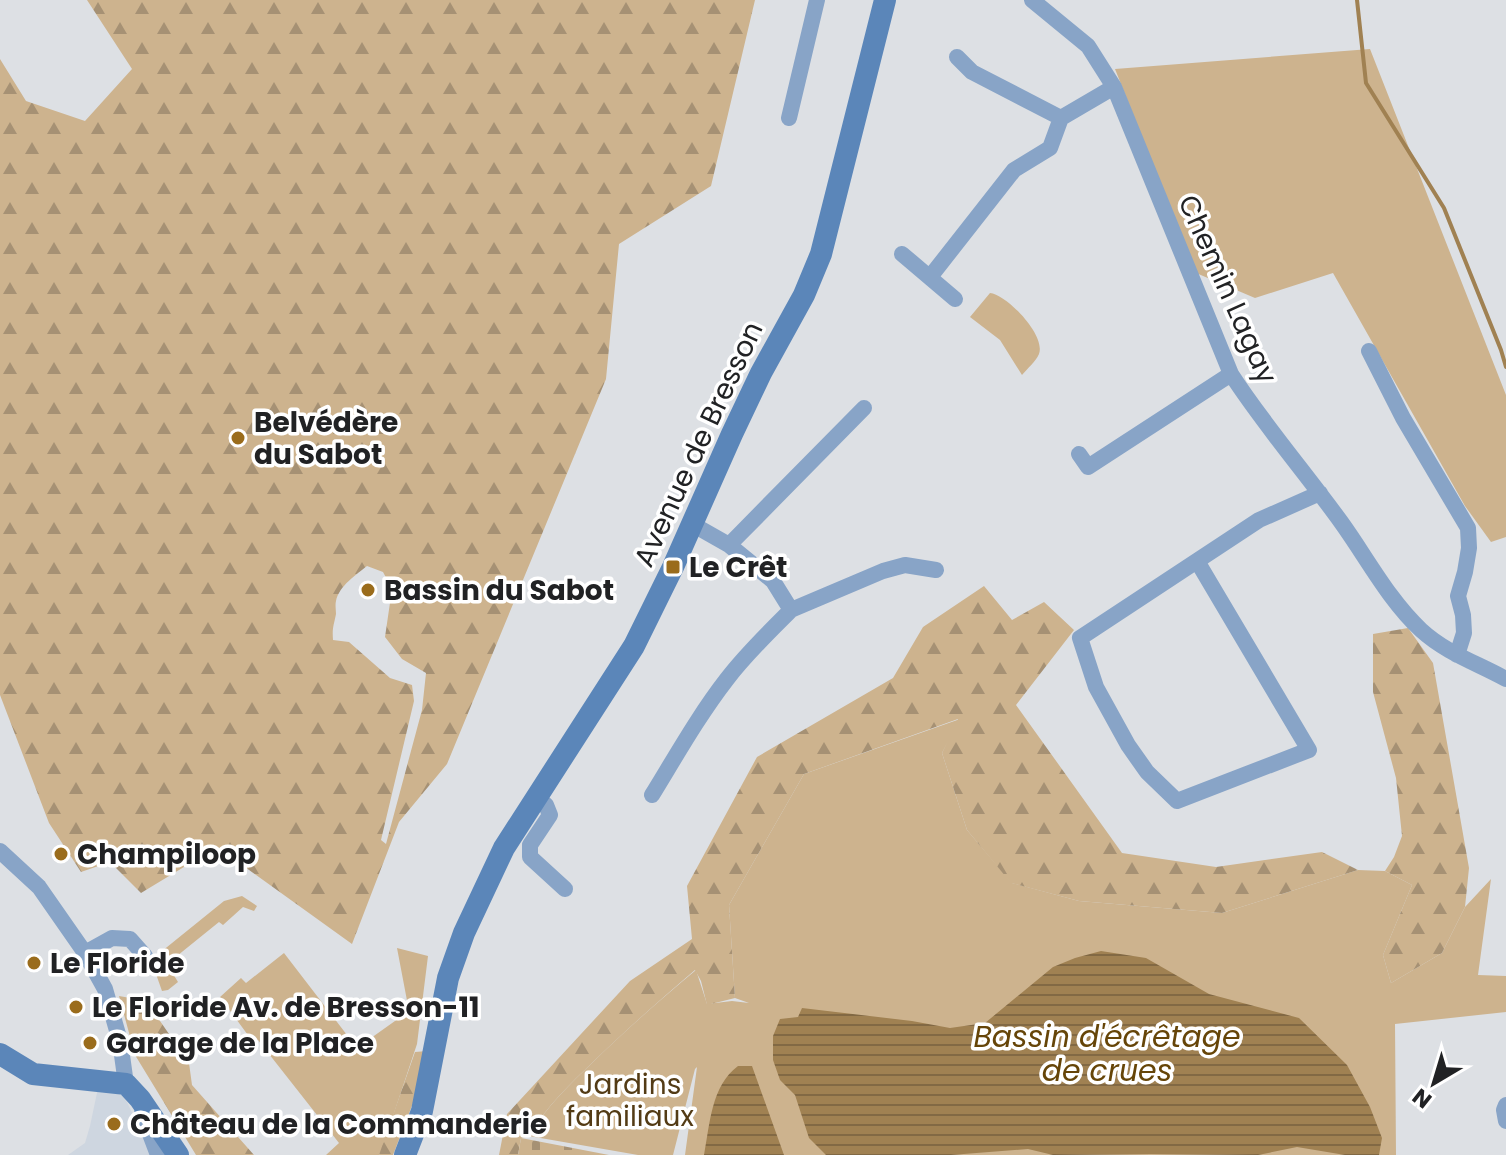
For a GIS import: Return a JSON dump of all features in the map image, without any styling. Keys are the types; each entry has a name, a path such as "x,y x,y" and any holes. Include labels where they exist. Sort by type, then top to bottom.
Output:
{"street":[{"path":"789,118 817,0"},
{"name":"Avenue de Bresson","path":"405,1155 422,1111 448,978 464,933 504,848 634,646 755,384 804,295 821,254 885,0"},
{"name":"Chemin Lagay","path":"1032,0 1088,46 1114,87 1231,374 1255,411 1320,493 1397,604 1421,630 1444,648 1506,679"},
{"path":"957,57 972,72 1061,118"},
{"path":"930,277 1014,170 1050,148 1061,118 1114,87"},
{"path":"902,254 955,299"},
{"path":"1369,351 1403,418 1468,528 1469,548 1458,596 1464,633 1457,655"},
{"path":"1079,454 1088,467 1231,374"},
{"path":"729,545 864,408"},
{"path":"1197,561 1309,750 1177,801 1147,772 1128,745 1096,687 1080,638 1259,520 1320,493"},
{"path":"692,524 729,545 773,581 791,610"},
{"path":"652,795 727,679 791,610 883,571 905,565 936,570"},
{"path":"536,797 546,805 550,815 530,845 530,857 565,889"},
{"path":"0,851 39,887 85,953 105,989 133,1092 158,1155"},
{"path":"85,953 112,938 130,939 145,956"},
{"path":"0,1054 33,1074 133,1092 178,1155"},
{"path":"1506,1105 1506,1121"}],"shaded area":[{"name":"Château de la Commanderie","path":"98,1088 121,1095 127,1102 152,1155 68,1155 85,1143"}],"green space":[{"path":"87,0 755,0 711,186 619,244 606,379 447,764 399,822 352,944 217,847 141,893 110,862 81,872 49,823 0,695 0,59 26,101 85,121 132,69","holes":["367,566 383,572 392,589 385,637 402,659 426,673 422,710 386,844 381,840 414,701 412,685 390,678 349,642 333,640 336,601 344,585"]},
{"path":"1370,49 1506,395 1506,537 1491,542 1465,506 1333,273 1255,298 1196,273 1115,69"},
{"path":"990,293 1015,308 1037,337 1039,354 1022,375 1000,340 970,317"},
{"path":"984,586 1012,620 1044,602 1074,630 1016,705 1122,853 1216,867 1322,852 1358,870 1222,913 1079,901 1011,883 967,830 942,753 958,719 804,774 729,905 735,998 707,1005 695,970 567,1087 529,1136 521,1138 518,1155 499,1155 507,1114 630,981 692,939 687,886 757,757 893,678 923,627"},
{"path":"1408,628 1433,663 1469,868 1465,907 1442,953 1391,983 1383,955 1412,885 1385,871 1402,836 1396,778 1373,692 1373,634"},
{"name":"Jardins familiaux","path":"960,719 942,753 967,830 1012,883 1079,901 1222,913 1358,870 1385,871 1412,885 1383,955 1391,983 1442,953 1465,907 1491,879 1478,975 1506,976 1506,1012 1395,1024 1396,1155 685,1155 697,1067 673,1155 638,1155 529,1136 576,1078 696,970 707,1004 732,1001 749,1003 735,998 729,905 804,774"},
{"path":"242,896 257,906 254,911 243,907 167,964 178,982 162,991 151,960 224,901"},
{"path":"397,948 428,956 417,1044 381,1152 379,1155 326,1155 339,1143 258,1040 253,1042 220,997 241,978 246,983 284,953 357,1048 409,1011"},
{"path":"119,996 149,1005 189,1063 192,1085 254,1155 196,1155 135,1055"},
{"path":"427,1051 413,1103 393,1155 379,1155 415,1052"},
{"path":"521,1138 609,1155 518,1155"}],"water":[{"name":"Bassin d'écrêtage de crues","path":"1101,951 1146,958 1209,994 1299,1018 1347,1065 1370,1107 1382,1138 1379,1155 1345,1155 1297,1147 1258,1155 1053,1155 1028,1149 951,1155 826,1155 809,1138 795,1095 780,1080 773,1060 773,1036 780,1019 798,1017 802,1008 950,1028 985,1023 1053,967"},
{"path":"738,1066 752,1066 784,1155 704,1155 717,1095 729,1074"}],"waterway":[{"path":"1357,0 1366,83 1444,208 1506,367"}],"place":[{"name":"Belvédère du Sabot","path":"238,438"},
{"name":"Le Crêt","path":"673,567"},
{"name":"Bassin du Sabot","path":"368,590"},
{"name":"Champiloop","path":"61,854"},
{"name":"Le Floride","path":"34,963"},
{"name":"Le Floride Av. de Bresson-11","path":"76,1007"},
{"name":"Garage de la Place","path":"90,1043"},
{"name":"Château de la Commanderie","path":"114,1124"}]}
